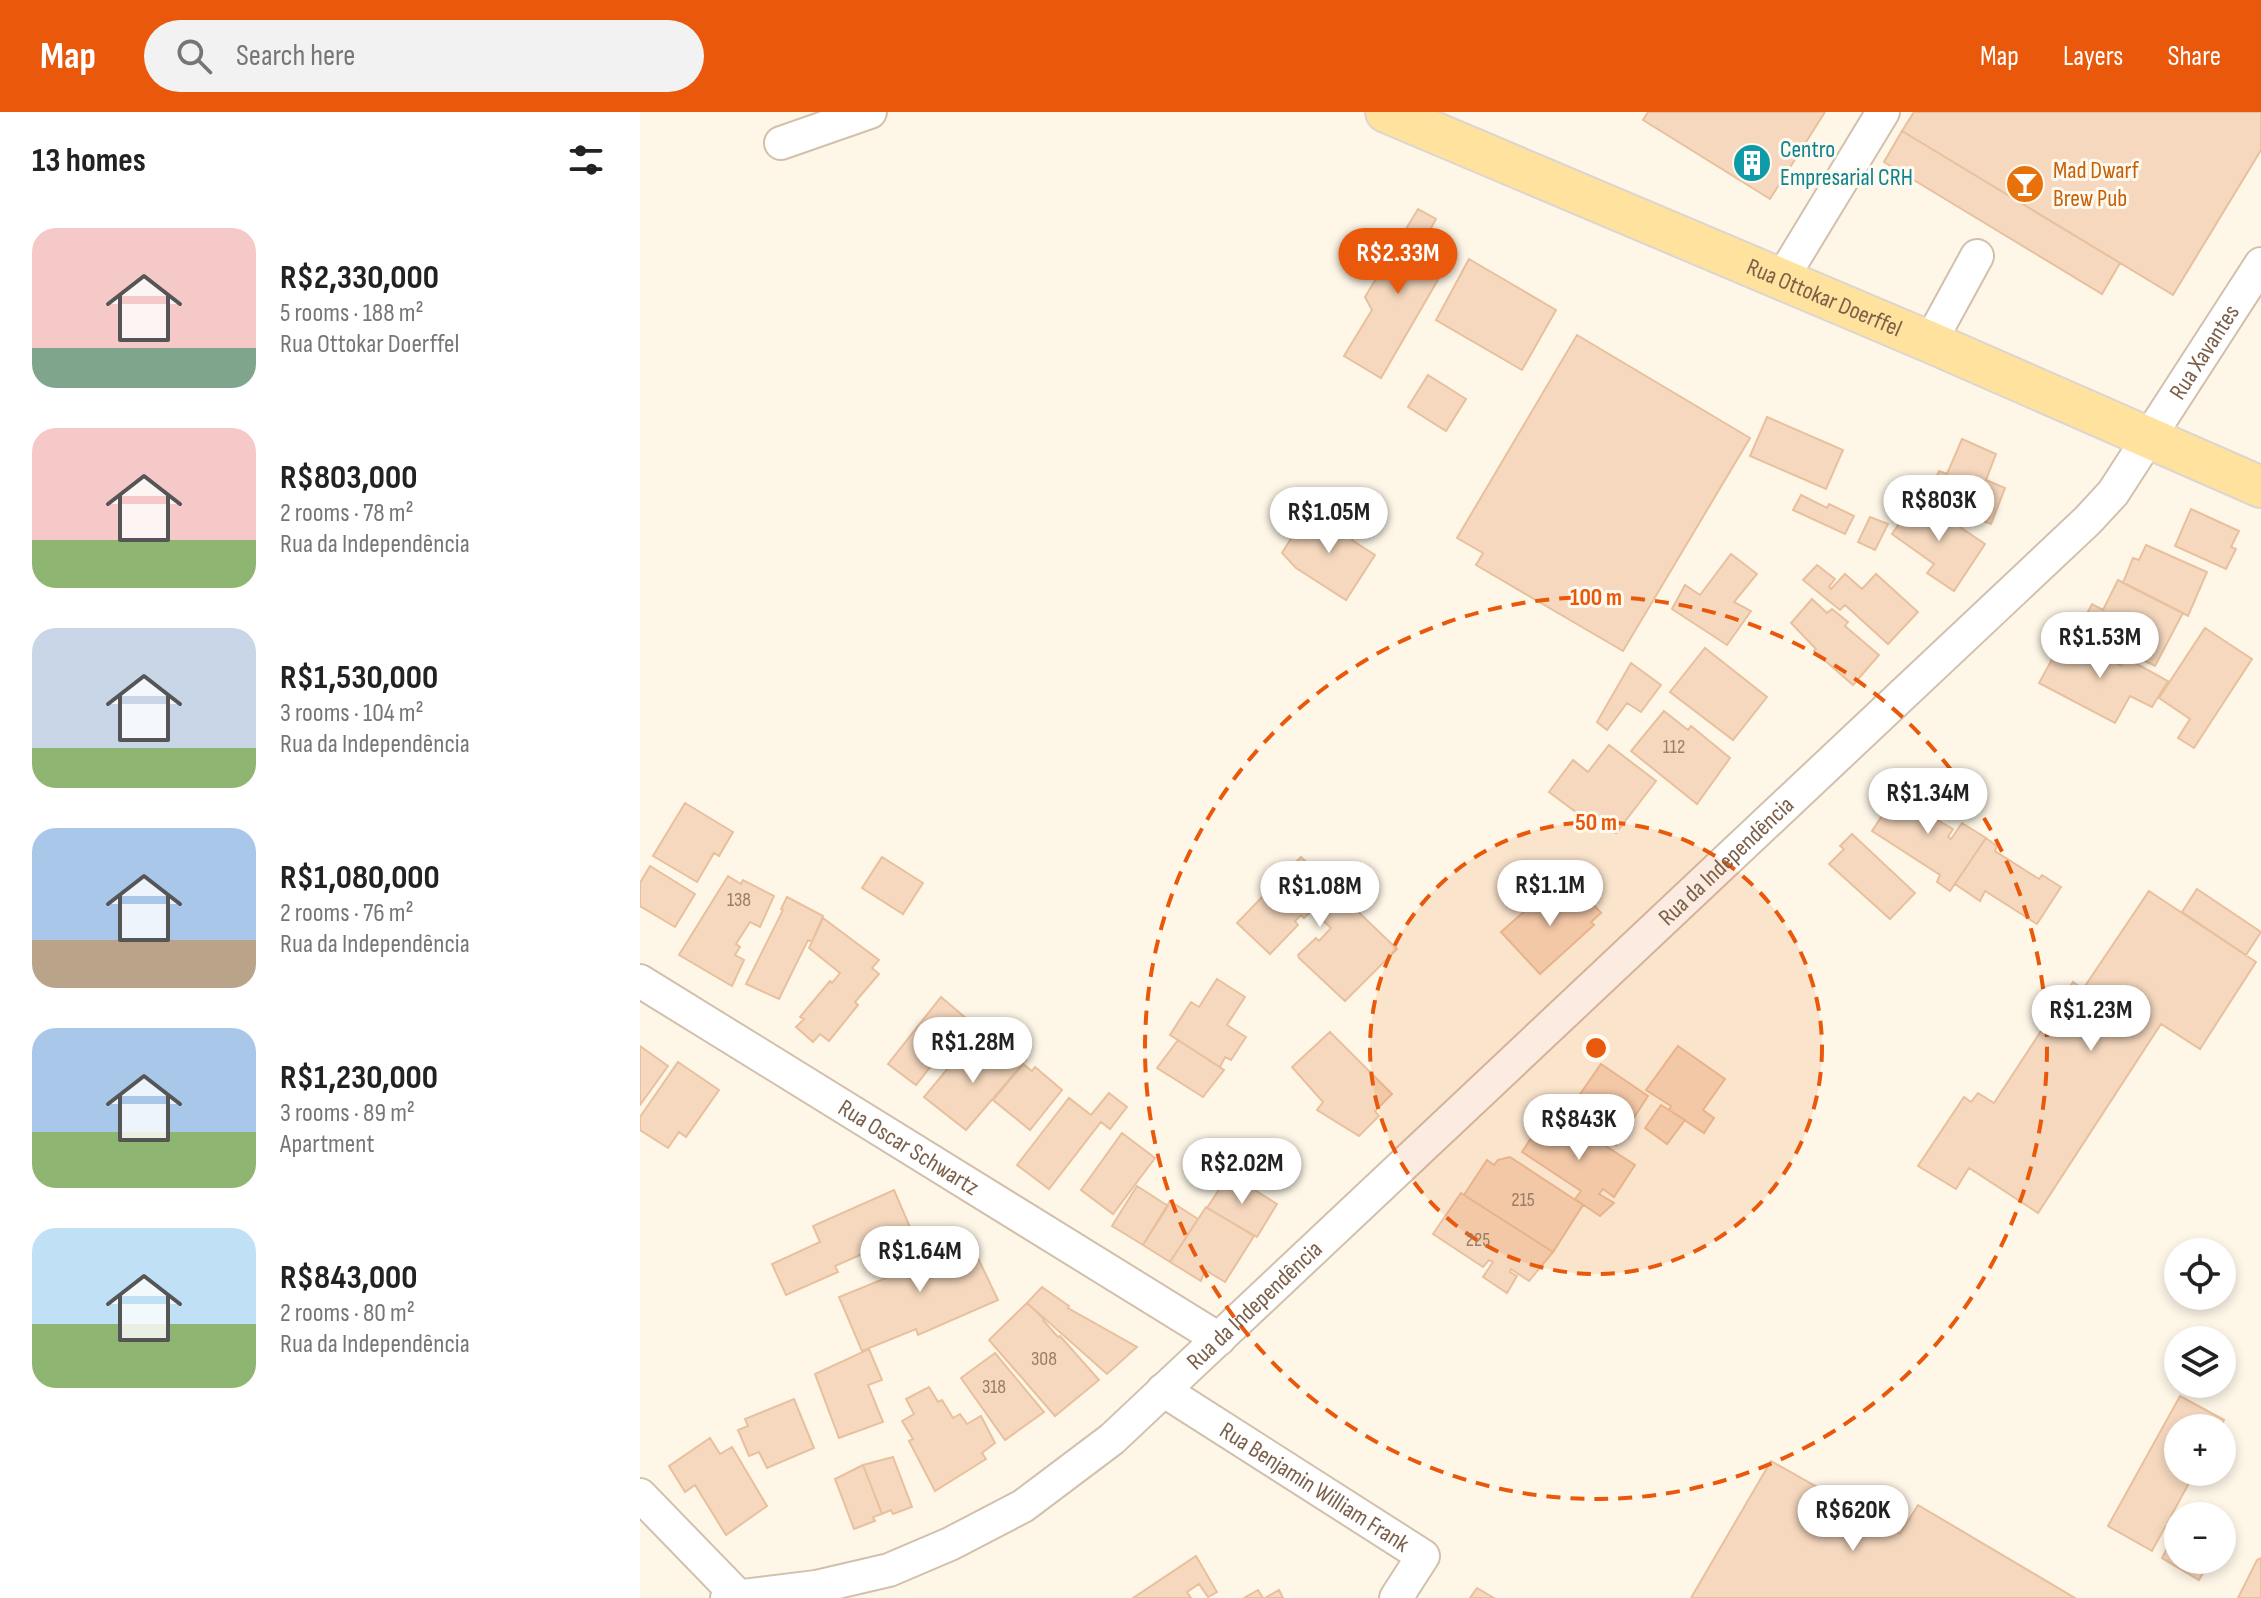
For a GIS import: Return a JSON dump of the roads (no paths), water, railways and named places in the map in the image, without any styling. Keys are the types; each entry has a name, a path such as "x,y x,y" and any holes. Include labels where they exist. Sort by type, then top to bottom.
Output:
{"main road":[{"name":"Rua Ottokar Doerffel","path":"1386,112 1930,342 2261,487"}],"street":[{"path":"781,143 870,112"},
{"path":"1781,280 1883,112"},
{"path":"1930,342 1977,256"},
{"name":"Rua Xavantes","path":"2148,439 2261,264"},
{"name":"Rua da Independência","path":"732,1597 816,1587 889,1570 950,1544 1023,1506 1112,1439 2047,561 2113,493 2148,439"},
{"name":"Rua Oscar Schwartz","path":"640,981 1219,1339"},
{"name":"Rua Benjamin William Frank","path":"1163,1390 1423,1556 1396,1598"},
{"path":"640,1495 732,1597"}],"place":[{"name":"Centro Empresarial CRH","path":"1752,163"},
{"name":"Mad Dwarf Brew Pub","path":"2025,184"}]}
